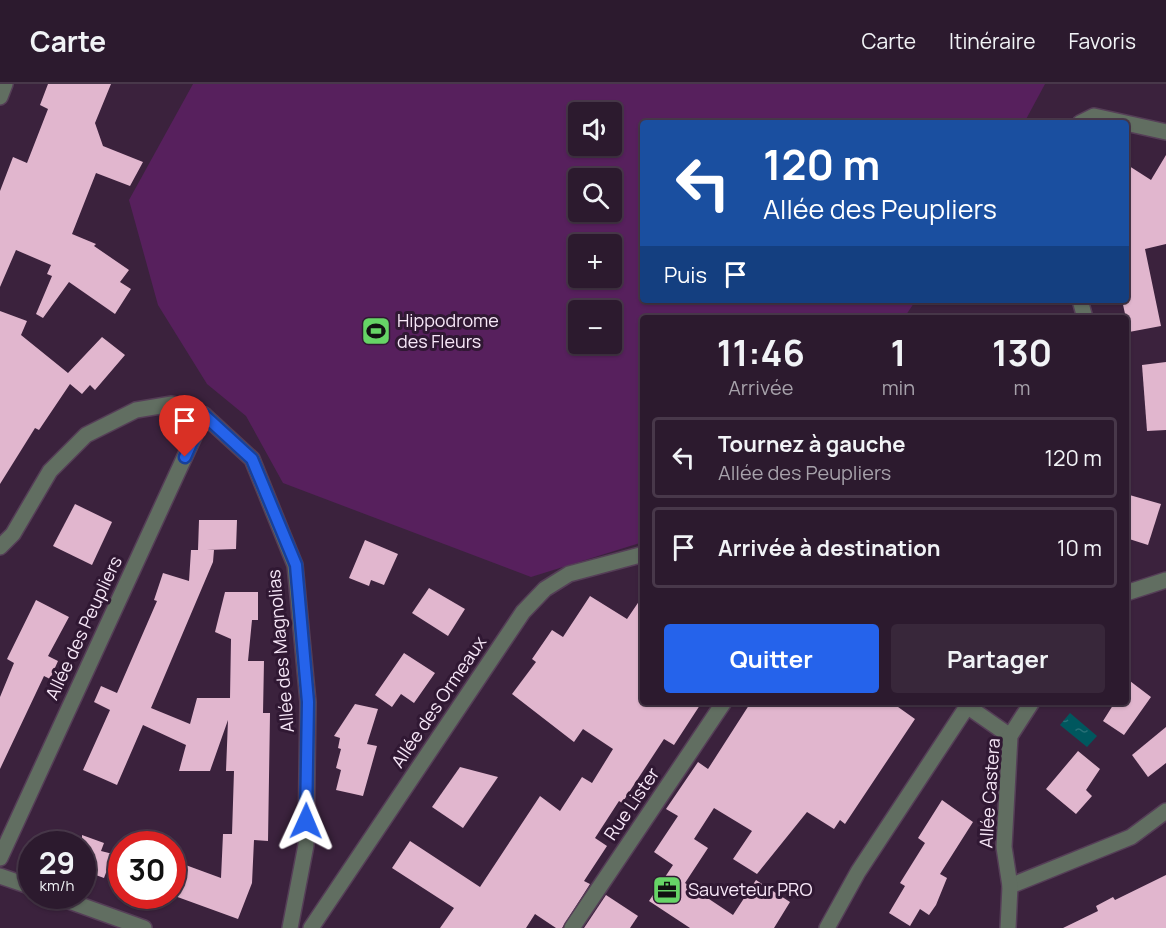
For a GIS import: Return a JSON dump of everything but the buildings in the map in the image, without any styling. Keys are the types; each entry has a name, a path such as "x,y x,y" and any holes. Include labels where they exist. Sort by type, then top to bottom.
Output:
{"street":[{"path":"0,97 5,84"},
{"path":"1086,120 1094,116 1112,120"},
{"path":"1129,124 1166,132"},
{"name":"Allée des Magnolias","path":"0,547 13,534 50,471 86,435 136,410 172,404 204,415 252,459 296,565 308,702 306,845 302,880 290,928"},
{"name":"Allée des Peupliers","path":"0,858 204,415"},
{"name":"Allée des Ormeaux","path":"312,928 523,612 545,589 569,574 640,555"},
{"path":"1129,592 1166,580"},
{"name":"Rue Lister","path":"572,928 722,705"},
{"path":"827,928 858,872 967,705"},
{"path":"969,705 1010,736"},
{"name":"Allée Castera","path":"1008,928 1011,886 1004,847 1010,736 1030,705"},
{"path":"1011,886 1131,837 1166,811"},
{"path":"0,876 18,882"},
{"path":"91,909 144,928"}],"shaded area":[{"name":"Hippodrome des Fleurs","path":"193,84 1045,84 1026,120 640,120 640,303 914,303 906,315 640,315 640,543 531,577 283,483 246,416 207,384 158,305 129,200"}],"water":[{"path":"1070,713 1097,736 1087,747 1060,725"}],"place":[{"name":"Hippodrome des Fleurs","path":"376,331"},
{"name":"Sauveteur PRO","path":"667,890"}],"route":[{"path":"185,457 204,415 252,459 296,565 308,702 306,821"}]}
